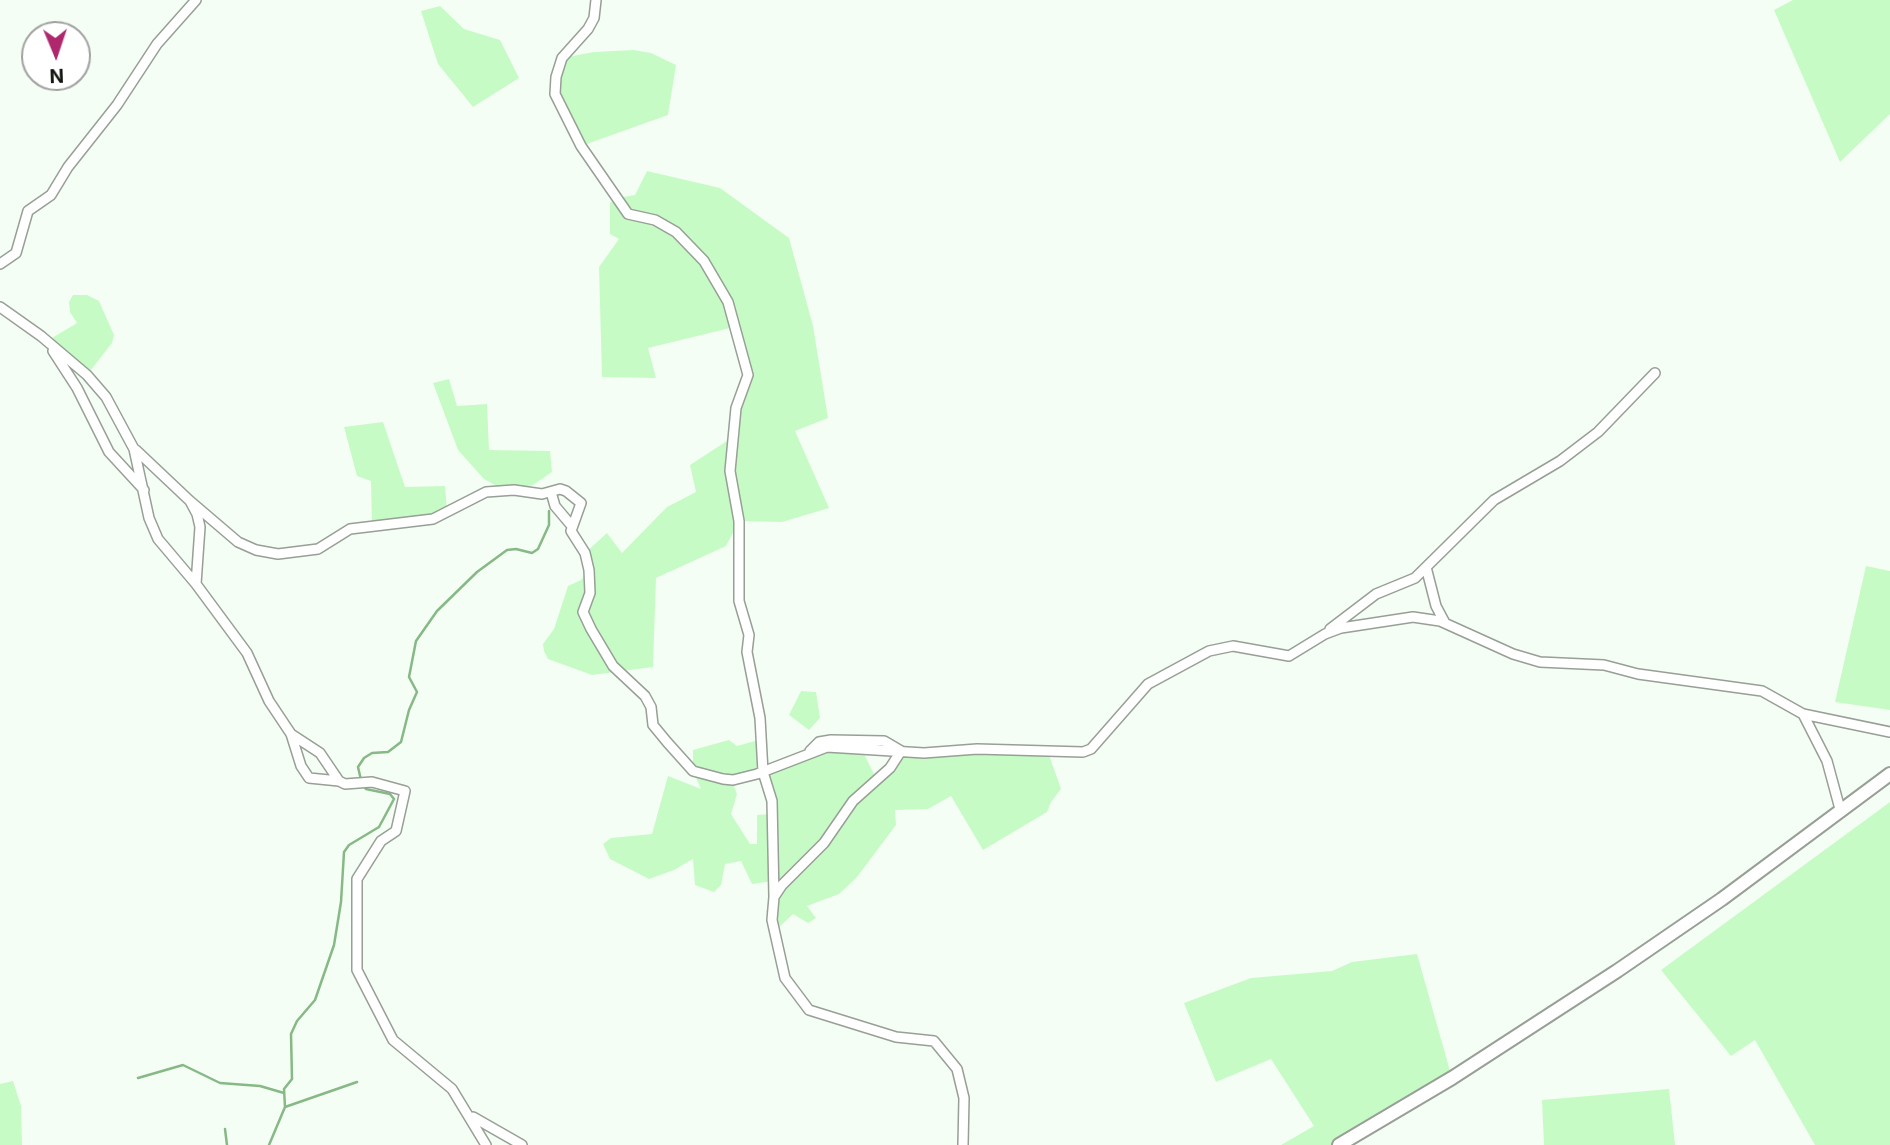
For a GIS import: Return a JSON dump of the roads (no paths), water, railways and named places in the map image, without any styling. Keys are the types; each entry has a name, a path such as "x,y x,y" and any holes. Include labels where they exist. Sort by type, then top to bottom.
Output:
{"main road":[{"path":"1339,1145 1452,1078 1617,971 1723,899 1890,774"}],"street":[{"path":"0,264 16,253 28,211 51,195 68,167 117,105 157,44 196,0"},
{"path":"596,0 594,18 588,29 562,58 555,94 581,146 628,214 654,220 676,232 705,261 728,302 748,375 736,408 730,471 738,521 739,601 749,635 747,652 761,718 763,772 772,801 772,920 779,962 795,995 809,1010 896,1037 934,1041 957,1069 964,1098 963,1145"},
{"path":"0,307 41,336 87,376 106,397 134,449 149,518 158,539 197,584 247,653 268,701 291,734 301,766 309,778 372,782 405,791 396,831 381,841 357,878 357,970 393,1040 452,1089 486,1145"},
{"path":"41,336 77,388 109,452 145,491"},
{"path":"551,492 555,506 571,525 575,541 585,553 591,586 583,612 613,666 645,696 651,707 653,725 693,771 733,780 763,772 827,747 901,751 1047,748 1083,752 1091,749 1139,691 1209,651 1233,646 1289,656 1325,634 1354,608 1376,594 1408,583 1494,500 1560,461 1598,432 1655,373"},
{"path":"134,449 238,542 256,550 286,554 318,549 350,529 433,519 486,492 551,492 560,489 578,499 580,510 571,525"},
{"path":"190,501 200,527 197,584"},
{"path":"1426,567 1436,606 1445,623"},
{"path":"1325,634 1398,618 1427,618 1445,623 1513,654 1540,662 1604,665 1638,674 1762,691 1803,714 1890,732"},
{"path":"1803,714 1827,761 1840,809"},
{"path":"291,734 320,753 339,781"},
{"path":"774,897 782,885 824,842 853,801 890,768 901,751"},
{"path":"469,1114 522,1145"}],"waterway":[{"path":"361,780 358,767 364,758 372,753 388,752 401,742 409,710 417,692 409,677 416,641 437,611 477,572 507,550 532,553 538,549 549,525 549,511"},
{"path":"269,1145 285,1107 284,1089 292,1079 291,1034 297,1021 315,1000 334,945 341,902 344,852 349,845 379,827 394,799 390,794 366,789 364,786"},
{"path":"138,1078 183,1065 220,1083 260,1086 284,1093"},
{"path":"285,1107 357,1082"},
{"path":"225,1129 227,1145"}]}
